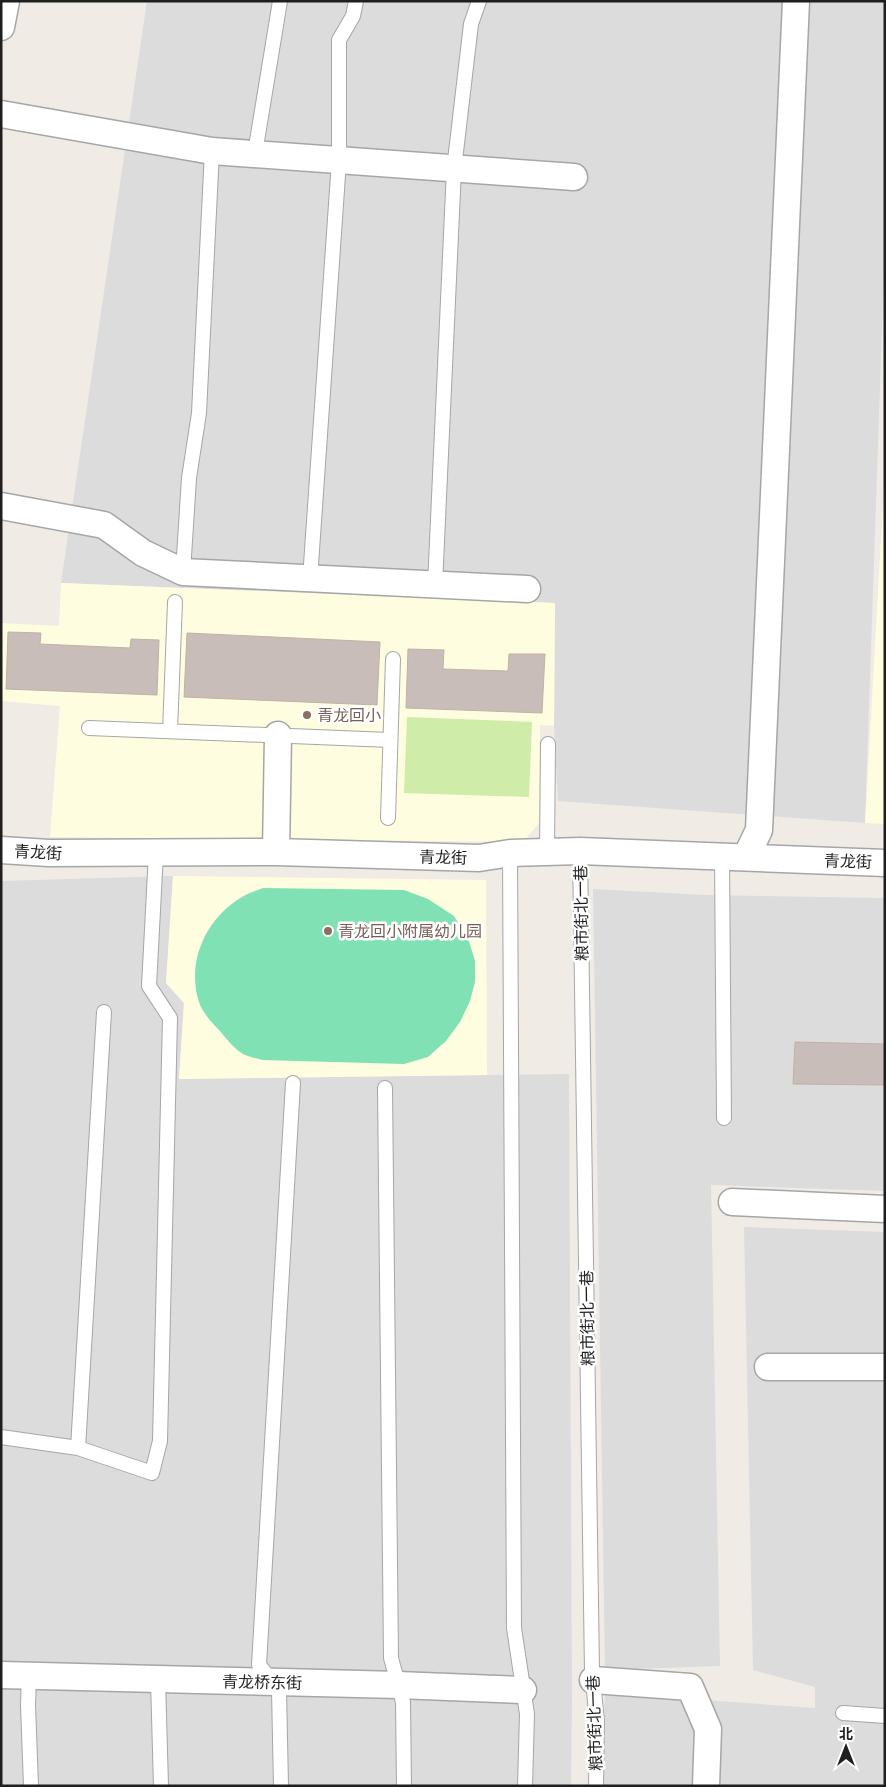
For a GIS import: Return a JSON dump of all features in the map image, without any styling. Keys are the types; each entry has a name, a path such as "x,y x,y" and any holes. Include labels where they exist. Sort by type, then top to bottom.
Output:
{"street":[{"path":"1,27 6,1"},
{"path":"734,856 759,830 796,1"},
{"path":"1,114 212,151 574,178"},
{"path":"1,506 104,525 143,553 183,572 527,589"},
{"path":"276,852 278,735"},
{"name":"青龙街","path":"1,850 49,853 276,852 479,858 510,853 580,851 885,863"},
{"path":"732,1202 885,1209"},
{"path":"768,1367 885,1367"},
{"name":"青龙桥东街","path":"1,1676 398,1685 523,1690"},
{"path":"593,1680 690,1687 708,1729 706,1786"}],"lane":[{"path":"255,153 280,1"},
{"path":"310,579 339,161 339,40 353,16 356,1"},
{"path":"435,585 454,169 471,24 479,1"},
{"path":"183,572 189,478 200,413 212,151"},
{"path":"170,731 175,602"},
{"path":"388,818 393,659"},
{"path":"89,728 390,740"},
{"path":"547,852 548,744"},
{"name":"粮市街北一巷","path":"580,851 593,1680 597,1721 596,1786"},
{"path":"1,1437 78,1448 152,1473 160,1441 170,1018 149,986 156,853"},
{"path":"510,853 514,1628 527,1714 525,1786"},
{"path":"724,1118 734,856"},
{"path":"78,1448 104,1012"},
{"path":"281,1786 279,1690 260,1665 293,1083"},
{"path":"385,1088 391,1658 403,1702 404,1786"},
{"path":"29,1676 28,1705 32,1786"},
{"path":"158,1680 160,1786"},
{"path":"843,1714 885,1716"}],"shaded area":[{"path":"147,1 885,1 885,241 865,823 558,801 554,726 555,603 61,583"},
{"path":"885,468 885,824 865,823"},
{"name":"青龙回小","path":"61,583 555,603 554,726 540,725 539,823 523,842 50,837 60,706 1,701 1,623 59,626"},
{"path":"173,876 166,983 184,1003 179,1079 569,1074 571,1786 1,1786 1,881"},
{"name":"青龙回小附属幼儿园","path":"173,876 486,880 487,1075 179,1079 184,1003 166,983"},
{"path":"593,889 705,895 885,898 885,1191 711,1185 720,1666 605,1670"},
{"path":"744,1227 885,1232 885,1786 601,1786 605,1693 815,1708 815,1687 753,1670"}],"green space":[{"path":"407,717 532,722 529,797 404,793"},
{"name":"青龙回小附属幼儿园","path":"263,888 404,890 428,899 454,916 468,938 475,961 475,982 470,1001 460,1022 446,1041 428,1057 404,1064 262,1060 245,1055 236,1049 210,1021 200,1006 195,972 197,957 202,942 218,917 242,897"}],"building":[{"path":"8,632 41,633 40,644 130,648 131,639 159,640 157,695 6,689"},
{"path":"187,633 380,642 377,705 184,697"},
{"path":"408,649 444,650 443,669 508,671 509,654 545,654 542,713 406,708"},
{"path":"795,1042 885,1044 885,1085 793,1084"}],"place":[{"name":"青龙回小","path":"307,715"},
{"name":"青龙回小附属幼儿园","path":"328,931"}]}
